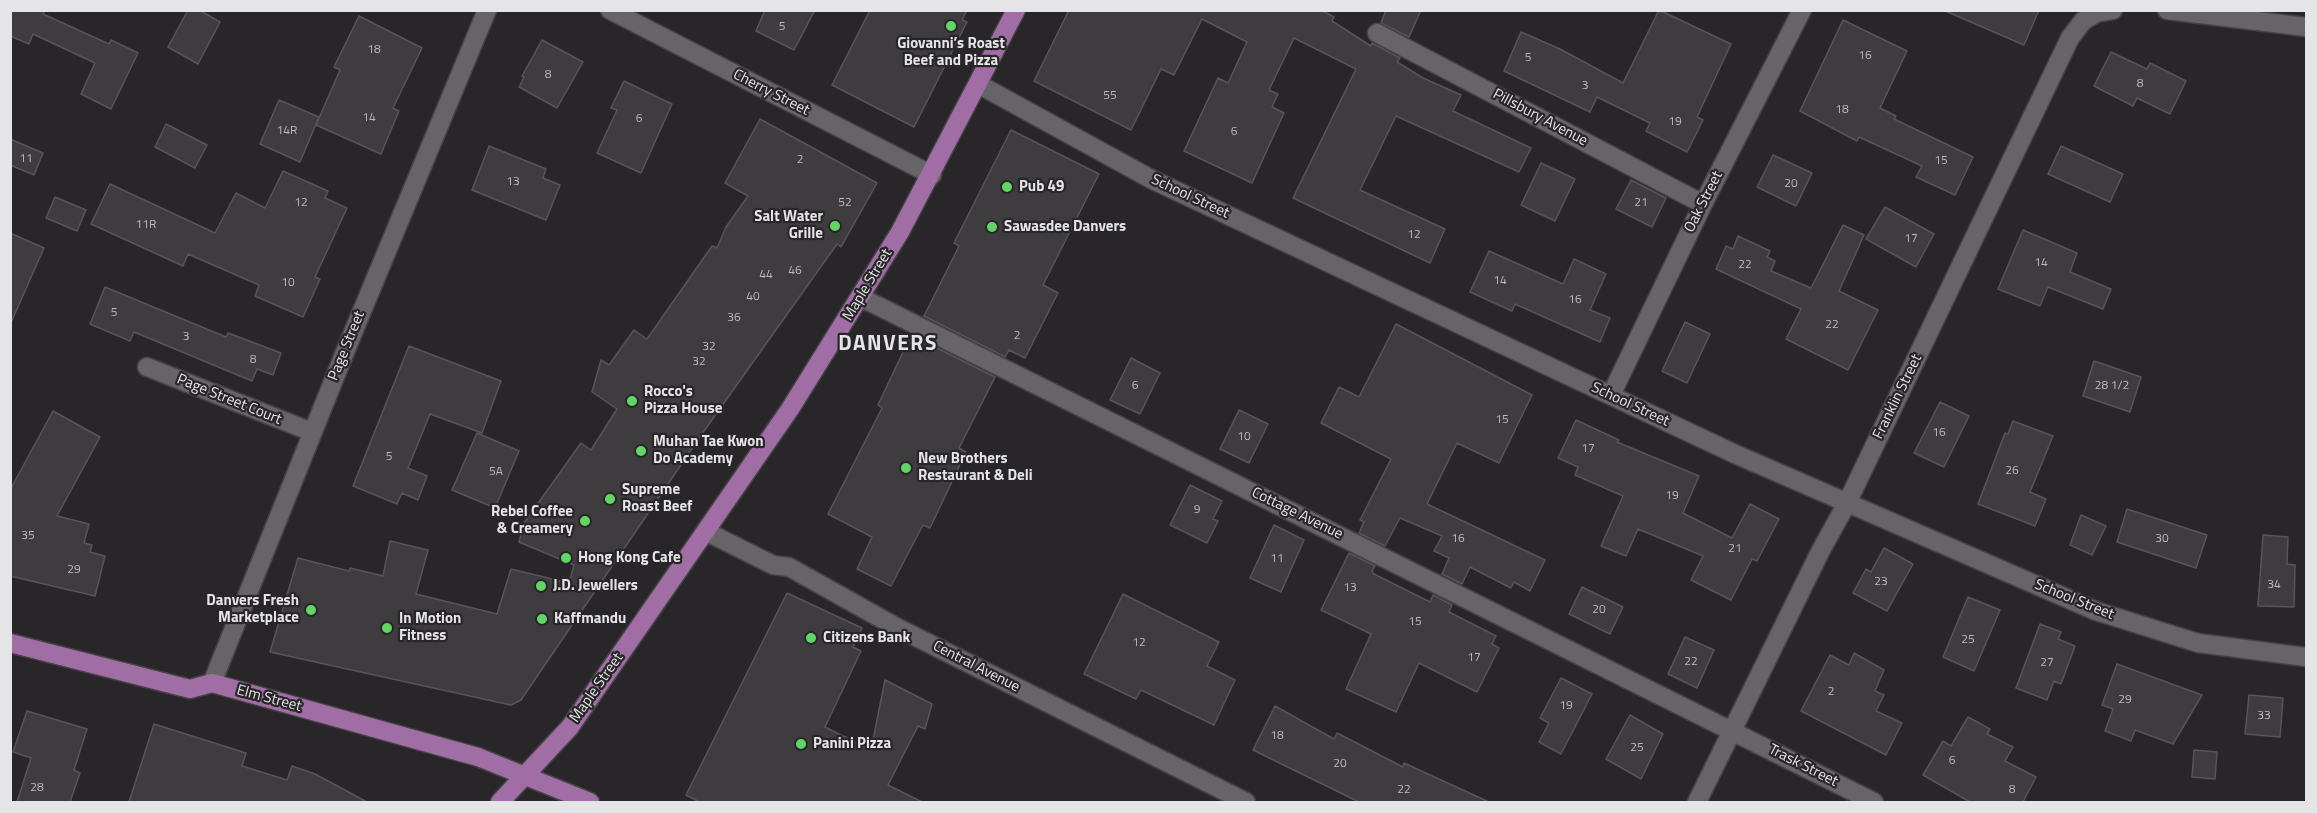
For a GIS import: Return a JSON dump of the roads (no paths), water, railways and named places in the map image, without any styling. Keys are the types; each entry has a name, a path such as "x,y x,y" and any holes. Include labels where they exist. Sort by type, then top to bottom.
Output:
{"main road":[{"name":"Maple Street","path":"500,802 570,727 707,532 862,298 932,175 1016,10"},
{"name":"Elm Street","path":"10,643 190,689 212,684 478,757 590,802"}],"street":[{"name":"Page Street","path":"212,684 312,432 487,10"},
{"name":"Cherry Street","path":"610,10 932,175"},
{"name":"Oak Street","path":"1611,396 1702,204 1802,10"},
{"name":"Franklin Street","path":"1697,802 1821,549 1847,502 2070,38 2083,21 2096,13 2113,10"},
{"path":"2168,10 2307,27"},
{"name":"Pillsbury Avenue","path":"1377,33 1702,204"},
{"name":"School Street","path":"978,84 1151,179 1611,396 1735,454 2096,611 2198,643 2307,657"},
{"name":"Cottage Avenue","path":"862,298 1732,731"},
{"name":"Page Street Court","path":"147,367 312,432"},
{"name":"Central Avenue","path":"707,532 773,565 789,567 898,628 1246,802"},
{"name":"Trask Street","path":"1732,731 1874,802"}],"place":[{"name":"Giovanni’s Roast Beef and Pizza","path":"951,26"},
{"name":"Pub 49","path":"1007,187"},
{"name":"Salt Water Grille","path":"835,226"},
{"name":"Sawasdee Danvers","path":"992,227"},
{"name":"Rocco's Pizza House","path":"632,401"},
{"name":"Muhan Tae Kwon Do Academy","path":"641,451"},
{"name":"New Brothers Restaurant & Deli","path":"906,468"},
{"name":"Supreme Roast Beef","path":"610,499"},
{"name":"Rebel Coffee & Creamery","path":"585,521"},
{"name":"Hong Kong Cafe","path":"566,558"},
{"name":"J.D. Jewellers","path":"541,586"},
{"name":"Danvers Fresh Marketplace","path":"311,610"},
{"name":"Kaffmandu","path":"542,619"},
{"name":"In Motion Fitness","path":"387,628"},
{"name":"Citizens Bank","path":"811,638"},
{"name":"Panini Pizza","path":"801,744"}],"district":[{"name":"DANVERS","path":"888,345"}]}
